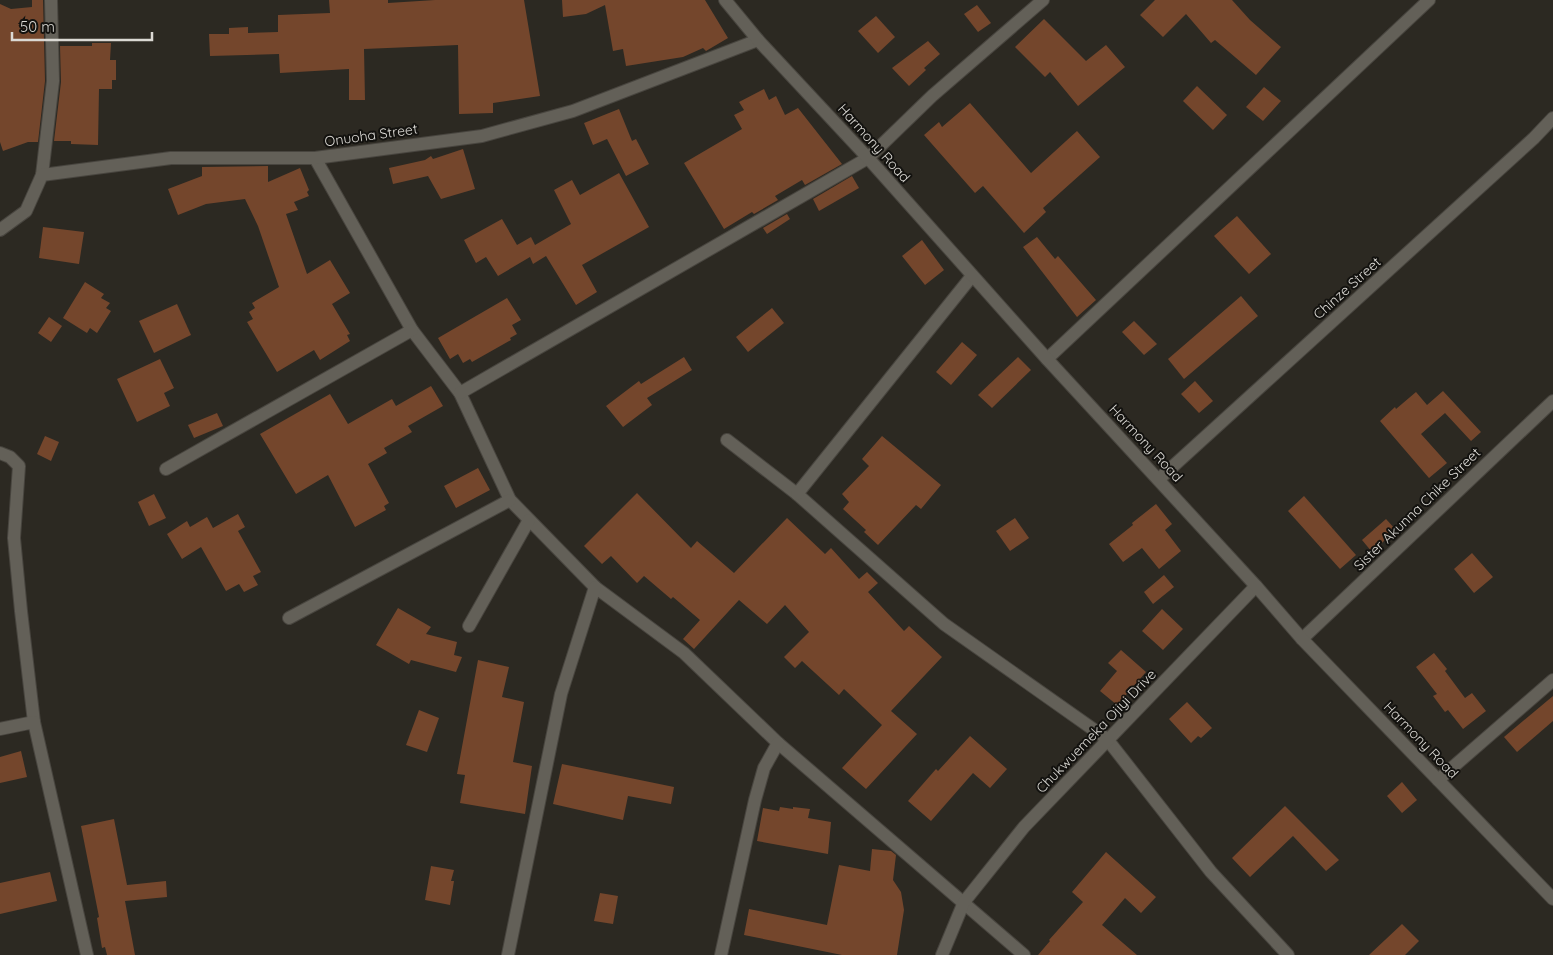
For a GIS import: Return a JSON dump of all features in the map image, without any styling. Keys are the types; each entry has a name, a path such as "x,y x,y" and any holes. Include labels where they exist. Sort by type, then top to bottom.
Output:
{"street":[{"path":"0,230 26,211 42,175 53,81 51,0"},
{"name":"Harmony Road","path":"725,0 758,40 868,158 972,276 1159,479 1302,639 1553,899"},
{"path":"460,393 868,158 932,96 1043,0"},
{"path":"1047,359 1429,0"},
{"name":"Onuoha Street","path":"42,175 171,158 315,158 482,136 573,111 758,40"},
{"name":"Chinze Street","path":"1159,479 1534,138 1553,118"},
{"path":"315,158 412,330 460,393 510,500 595,587 684,653 778,743 1024,955"},
{"path":"797,494 972,276"},
{"path":"166,469 412,330"},
{"name":"Sister Akunna Chike Street","path":"1302,639 1553,400"},
{"path":"727,440 797,494 944,624 1107,739 1210,872 1288,955"},
{"path":"0,453 10,457 19,466 14,538 20,611 34,722 87,955"},
{"path":"289,618 510,500"},
{"path":"468,626 529,520"},
{"name":"Chukwuemeka Ojiyi Drive","path":"942,955 964,902 1024,827 1256,586"},
{"path":"508,955 561,694 595,587"},
{"path":"1438,780 1553,680"},
{"path":"0,729 34,722"},
{"path":"721,955 755,800 764,768 778,743"}],"building":[{"path":"32,0 43,0 45,81 38,142 28,142 3,151 0,142 0,4 11,9 32,7"},
{"path":"329,0 388,0 388,3 435,0 524,0 540,96 493,103 493,113 459,114 458,45 364,49 365,100 349,100 349,69 280,73 279,54 210,56 209,34 229,34 229,28 248,27 248,33 278,32 278,15 330,13"},
{"path":"562,0 705,0 728,38 706,51 703,48 683,57 626,66 623,49 613,51 605,5 586,14 563,17"},
{"path":"1155,0 1232,0 1250,20 1281,47 1256,75 1215,40 1211,43 1186,14 1163,37 1140,15"},
{"path":"977,5 991,23 978,32 964,14"},
{"path":"876,16 895,37 878,53 858,31"},
{"path":"1044,19 1086,61 1106,45 1125,67 1078,106 1050,72 1045,77 1015,47"},
{"path":"928,41 940,54 924,68 926,70 909,86 892,68"},
{"path":"92,43 111,43 110,60 116,60 116,80 112,80 112,89 99,89 98,145 71,144 71,141 54,141 61,82 60,46 92,46"},
{"path":"1197,86 1227,115 1213,130 1183,101"},
{"path":"1264,87 1281,101 1263,121 1246,107"},
{"path":"764,89 769,100 776,96 785,115 798,108 842,164 805,185 802,180 775,196 778,200 754,214 752,212 724,229 684,163 742,129 734,115 744,110 739,102"},
{"path":"970,103 1031,173 1077,131 1100,157 1043,208 1046,212 1024,233 983,186 975,193 924,135 939,122 942,127"},
{"path":"619,109 632,141 636,139 649,164 626,176 607,139 593,145 584,123"},
{"path":"463,149 475,189 441,199 428,176 393,184 389,168 425,160 431,156 433,159"},
{"path":"268,166 268,182 300,168 309,190 307,192 309,196 294,202 298,210 286,214 307,274 330,260 350,293 332,304 350,334 347,335 350,341 320,360 314,350 277,372 247,322 253,319 249,312 255,308 252,303 279,287 258,226 245,199 206,204 178,215 168,189 202,176 202,167"},
{"path":"619,173 649,227 582,265 597,292 576,305 546,256 533,264 530,257 498,276 486,257 476,263 464,240 502,219 517,245 531,237 535,245 571,224 554,190 572,180 580,195"},
{"path":"852,176 859,188 819,211 813,199"},
{"path":"787,214 790,219 767,234 763,228"},
{"path":"1237,216 1271,254 1249,274 1214,236"},
{"path":"43,227 84,232 79,264 39,258"},
{"path":"1037,237 1055,259 1058,256 1096,300 1077,317 1023,247"},
{"path":"922,240 944,270 925,285 902,256"},
{"path":"85,282 104,294 101,298 110,303 106,308 111,311 97,333 90,328 87,333 63,318"},
{"path":"1241,296 1258,316 1184,379 1168,359"},
{"path":"507,298 521,320 512,325 517,334 510,338 511,340 472,362 470,359 463,363 458,354 450,359 438,338"},
{"path":"177,304 191,335 154,353 139,321"},
{"path":"772,308 784,323 748,352 736,337"},
{"path":"49,317 62,326 51,342 38,333"},
{"path":"1134,321 1157,344 1144,355 1122,332"},
{"path":"962,342 977,355 951,385 936,372"},
{"path":"684,357 692,370 647,398 652,405 623,427 606,406 639,381 641,384"},
{"path":"1018,357 1031,370 992,408 978,395"},
{"path":"160,359 174,388 164,393 170,406 137,422 117,379"},
{"path":"1195,381 1213,401 1199,413 1181,394"},
{"path":"431,386 443,406 408,426 412,432 384,448 387,453 368,464 389,503 384,506 386,510 355,527 328,475 296,494 260,434 330,394 348,424 392,399 396,406"},
{"path":"1443,391 1481,432 1471,441 1445,413 1421,434 1447,463 1429,478 1380,421 1416,392 1427,405"},
{"path":"217,413 223,426 194,438 188,425"},
{"path":"45,436 59,442 51,461 37,454"},
{"path":"882,436 941,485 921,509 916,505 878,545 864,532 866,530 843,509 849,502 842,494 869,466 862,459"},
{"path":"478,468 490,490 456,508 444,486"},
{"path":"637,493 691,548 697,541 734,573 787,518 825,554 831,548 859,579 867,572 878,583 868,592 904,631 909,626 942,657 891,711 917,734 866,789 842,768 882,725 844,689 839,695 802,661 795,668 784,657 809,632 785,605 767,624 739,600 694,649 683,639 700,620 644,576 637,583 611,556 602,564 584,546"},
{"path":"154,494 166,518 149,526 138,502"},
{"path":"1304,496 1356,555 1340,569 1288,511"},
{"path":"1156,504 1172,524 1165,530 1181,551 1159,569 1142,548 1123,562 1109,544"},
{"path":"238,514 245,527 238,531 261,572 253,576 258,585 244,592 239,584 226,591 201,547 182,559 167,534 187,521 190,527 207,517 213,528"},
{"path":"1015,518 1029,538 1010,551 996,531"},
{"path":"1386,519 1396,530 1372,552 1362,540"},
{"path":"1472,553 1493,577 1474,593 1454,569"},
{"path":"1164,575 1174,587 1153,604 1144,592"},
{"path":"398,608 431,627 426,634 457,642 454,655 462,657 456,672 411,660 409,664 376,645"},
{"path":"1162,609 1183,629 1163,650 1142,631"},
{"path":"1121,650 1146,672 1117,705 1100,691 1117,671 1108,663"},
{"path":"1434,653 1447,669 1445,671 1465,698 1472,693 1486,711 1463,729 1448,710 1445,712 1433,696 1437,694 1416,667"},
{"path":"478,660 509,667 502,697 524,702 513,762 532,766 525,814 460,803 465,775 457,774"},
{"path":"1553,696 1553,721 1517,752 1504,737"},
{"path":"1187,702 1212,728 1201,738 1198,736 1191,743 1169,719"},
{"path":"419,710 439,718 427,752 406,745"},
{"path":"970,736 1007,769 990,788 973,773 931,821 908,801 936,769 938,771"},
{"path":"21,751 27,777 0,783 0,757"},
{"path":"562,764 674,787 671,804 628,796 623,820 553,804"},
{"path":"1402,782 1417,800 1402,813 1387,796"},
{"path":"1285,806 1339,860 1326,871 1293,836 1250,877 1232,858"},
{"path":"780,807 810,809 808,818 831,822 828,854 757,841 763,808 779,811"},
{"path":"114,819 127,885 166,881 167,897 125,901 135,955 107,955 105,947 102,948 97,918 99,917 81,826"},
{"path":"872,849 891,851 896,855 893,880 901,892 904,910 897,955 842,955 744,935 749,909 827,925 839,865 870,871"},
{"path":"1106,852 1156,897 1141,913 1125,898 1102,925 1137,955 1038,955 1083,902 1072,892"},
{"path":"431,866 454,870 451,881 454,881 450,905 425,900"},
{"path":"50,872 57,901 0,914 0,883"},
{"path":"600,893 618,896 613,924 594,921"},
{"path":"1402,924 1419,941 1405,955 1369,955"}]}
